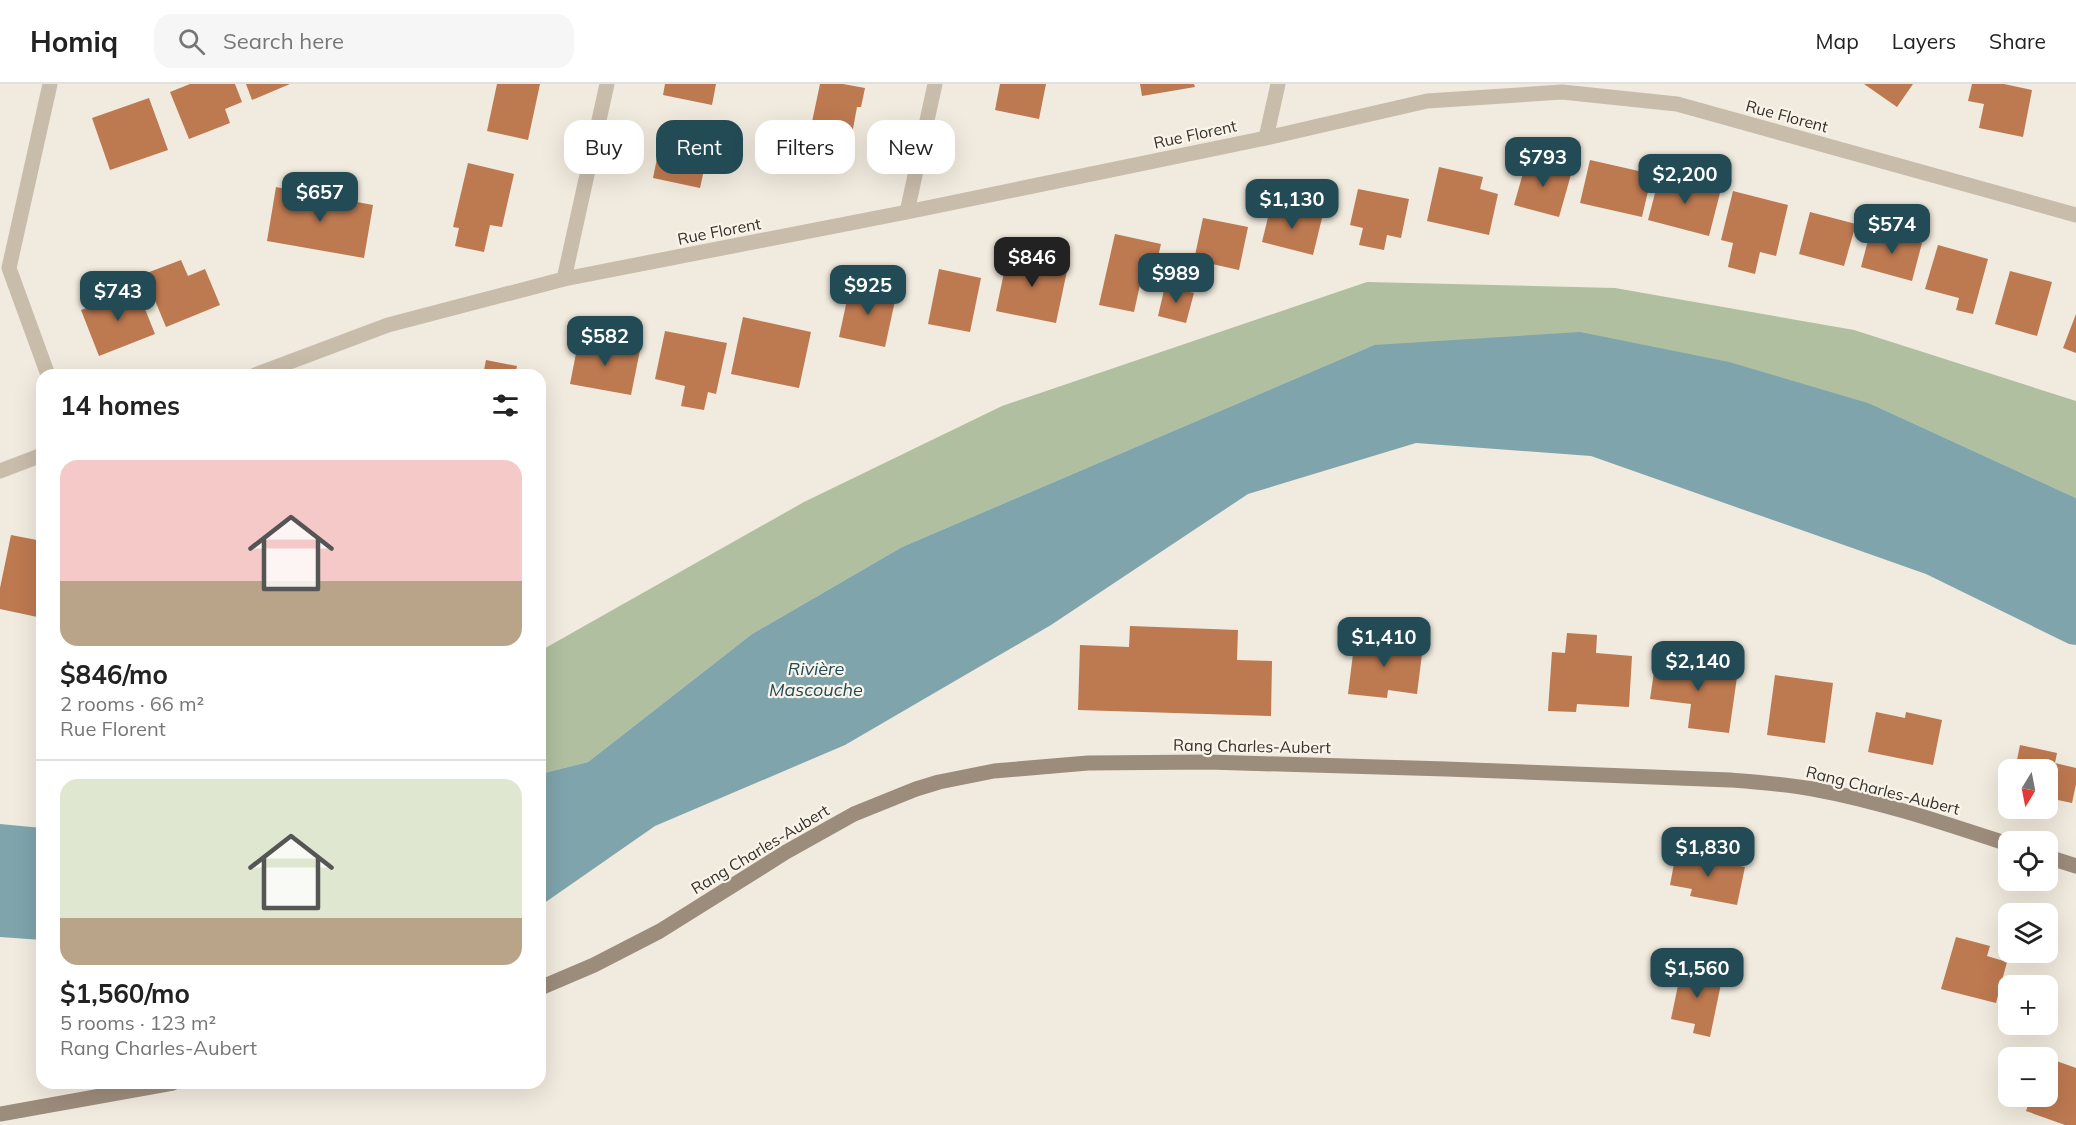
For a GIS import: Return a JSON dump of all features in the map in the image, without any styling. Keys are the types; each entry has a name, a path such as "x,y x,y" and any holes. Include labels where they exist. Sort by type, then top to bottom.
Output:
{"street":[{"path":"46,369 9,268 50,84"},
{"path":"564,279 607,84"},
{"path":"907,212 935,84"},
{"path":"1266,138 1278,84"},
{"name":"Rue Florent","path":"271,369 388,325 564,279 907,212 1266,138 1427,101 1562,92 1677,104 2075,211"},
{"path":"0,471 36,457"},
{"name":"Rang Charles-Aubert","path":"546,985 594,965 660,931 786,852 874,805 939,782 1021,768 1097,763 1229,763 1730,780 1788,785 1832,793 1900,810 1998,841"},
{"path":"2058,860 2076,866"},
{"path":"0,1114 140,1089"}],"green space":[{"path":"1367,282 1615,288 1854,330 2076,401 2076,498 1871,404 1374,345 902,547 752,634 588,762 546,772 546,648 804,502 1002,406"}],"water":[{"name":"Rivière Mascouche","path":"1580,332 1729,362 1871,404 2076,498 2076,645 2069,644 1926,574 1591,456 1416,443 1248,494 1051,625 845,745 655,826 546,902 546,772 588,762 752,634 902,547 1374,345"},
{"path":"0,824 36,827 36,940 0,937"}],"building":[{"path":"190,84 235,84 242,102 225,109 230,123 189,139 170,92"},
{"path":"246,84 290,84 252,100"},
{"path":"497,84 540,84 528,140 487,131"},
{"path":"665,84 716,84 712,105 663,95"},
{"path":"820,84 843,84 865,88 861,107 857,107 855,120 812,120"},
{"path":"1000,84 1046,84 1039,119 995,110"},
{"path":"1140,84 1194,84 1195,87 1142,96"},
{"path":"1864,84 1913,84 1897,107"},
{"path":"1972,84 2004,84 2032,90 2023,137 1979,128 1984,104 1968,101"},
{"path":"149,98 168,150 110,170 92,118"},
{"path":"1527,159 1572,171 1559,217 1514,205"},
{"path":"1590,160 1652,174 1642,217 1580,203"},
{"path":"468,163 514,174 502,227 490,225 484,252 455,246 459,228 453,227"},
{"path":"656,163 656,174 703,174 700,188 653,178"},
{"path":"1439,167 1483,177 1480,189 1498,194 1489,235 1427,221"},
{"path":"1660,174 1721,189 1709,236 1648,220"},
{"path":"276,187 373,205 364,258 267,241"},
{"path":"1358,189 1409,199 1401,238 1387,235 1384,250 1359,245 1363,228 1350,225"},
{"path":"1733,191 1788,205 1776,256 1760,252 1755,274 1728,267 1733,243 1721,240"},
{"path":"1271,205 1322,218 1313,255 1262,242"},
{"path":"1810,212 1856,224 1844,266 1799,254"},
{"path":"1203,218 1248,227 1239,270 1194,260"},
{"path":"1871,229 1922,243 1912,281 1861,267"},
{"path":"1115,234 1161,244 1151,287 1140,285 1134,312 1099,305"},
{"path":"1938,245 1988,259 1973,314 1956,310 1959,298 1925,289"},
{"path":"1008,253 1068,266 1056,323 996,311"},
{"path":"181,260 188,276 205,269 220,305 166,327 144,274"},
{"path":"939,269 981,278 970,332 928,324"},
{"path":"2010,271 2052,282 2037,336 1995,324"},
{"path":"850,286 896,296 885,347 839,337"},
{"path":"1165,286 1194,293 1186,323 1158,316"},
{"path":"137,289 155,334 99,356 81,310"},
{"path":"2076,314 2076,353 2063,348"},
{"path":"743,317 811,332 799,388 731,374"},
{"path":"665,331 727,343 716,394 708,392 704,410 681,406 685,386 655,379"},
{"path":"579,338 640,350 631,395 570,384"},
{"path":"486,360 517,366 516,369 484,369"},
{"path":"11,535 36,540 36,617 0,609 0,588"},
{"path":"1130,626 1238,630 1237,660 1272,661 1271,716 1078,710 1080,645 1129,647"},
{"path":"1567,633 1597,635 1596,653 1632,656 1629,707 1577,704 1576,712 1548,711 1552,652 1565,653"},
{"path":"1355,638 1423,646 1417,694 1388,690 1387,698 1348,694"},
{"path":"1656,658 1738,670 1729,733 1688,728 1691,704 1650,699"},
{"path":"1775,675 1833,683 1825,743 1767,735"},
{"path":"1876,712 1905,718 1906,712 1942,720 1933,765 1868,752"},
{"path":"2020,745 2057,753 2056,759 2017,759"},
{"path":"2058,764 2076,768 2076,784 2072,803 2058,800"},
{"path":"1676,853 1745,867 1737,905 1690,896 1692,889 1670,885"},
{"path":"1956,937 1990,946 1987,956 1998,959 1998,963 2007,963 2004,975 1998,975 1996,1003 1941,989"},
{"path":"1682,966 1723,974 1710,1037 1693,1033 1695,1024 1671,1019"},
{"path":"2058,1062 2076,1068 2076,1125 2065,1125 2026,1111 2027,1107 2058,1107"}]}
